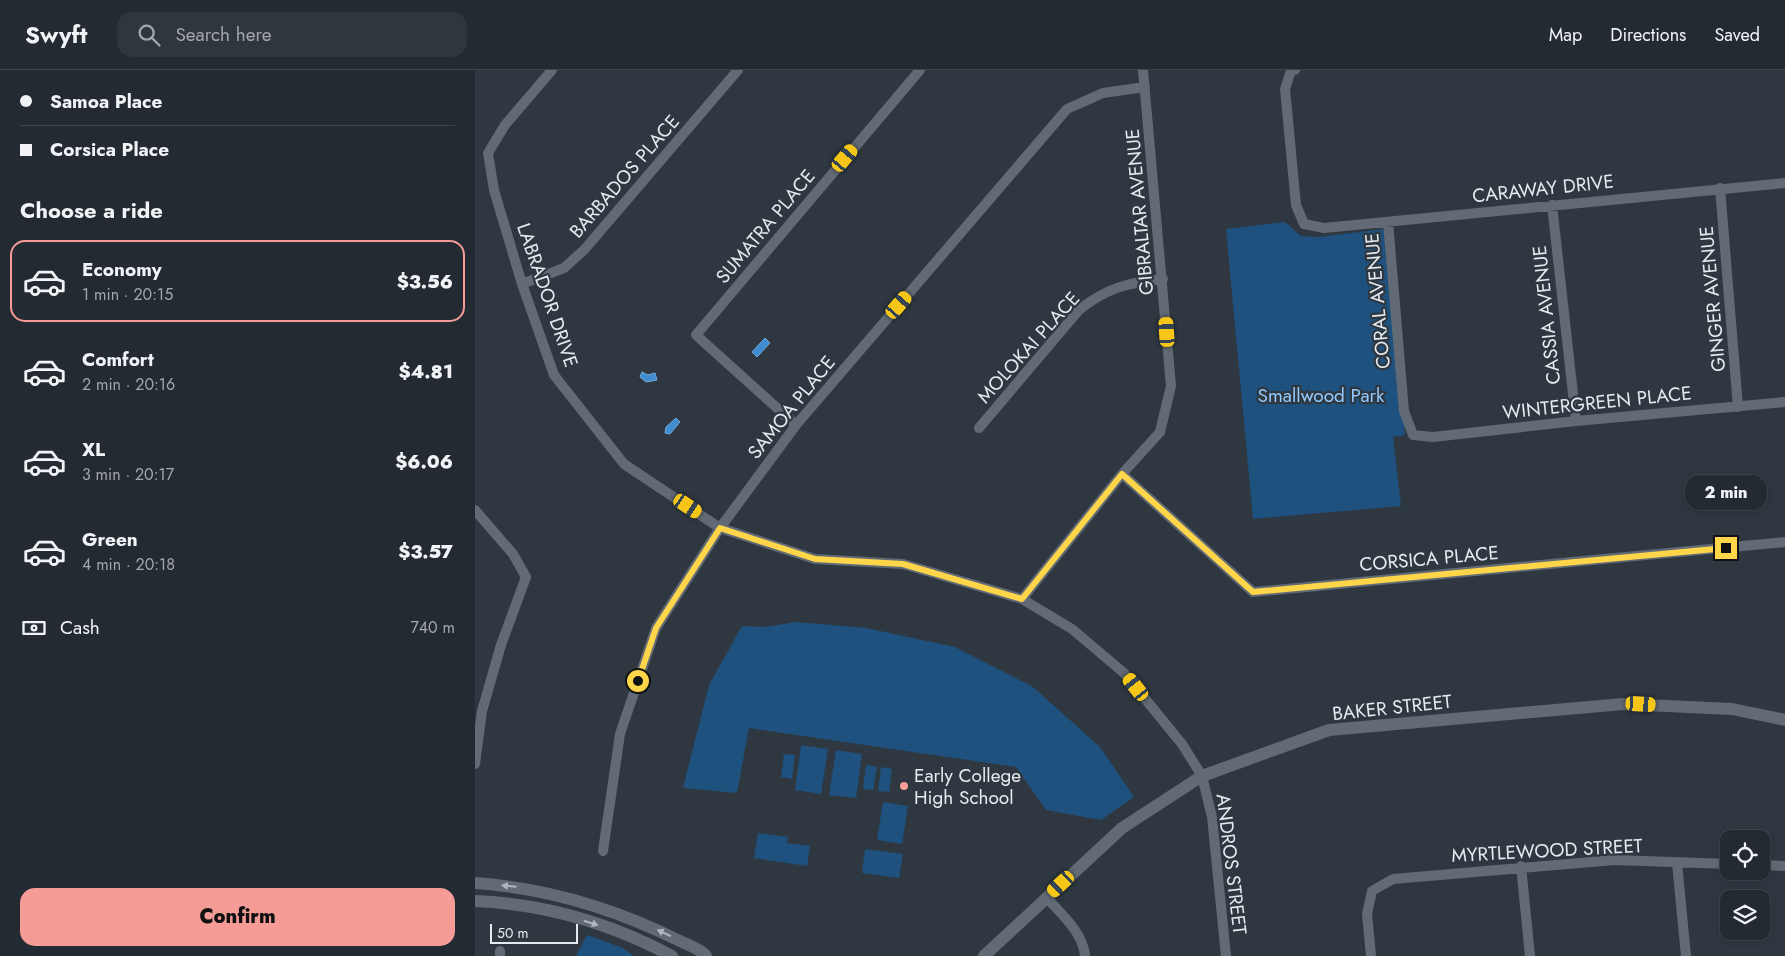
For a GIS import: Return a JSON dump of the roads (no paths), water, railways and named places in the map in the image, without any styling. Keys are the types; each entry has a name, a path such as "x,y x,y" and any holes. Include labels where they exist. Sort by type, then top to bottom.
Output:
{"street":[{"name":"LABRADOR DRIVE","path":"552,70 505,125 488,153 494,190 522,284 554,375 625,464 720,528 815,559 903,564 1022,599 1072,629 1124,673 1182,744 1202,776"},
{"name":"BARBADOS PLACE","path":"522,284 564,268 584,250 738,70"},
{"name":"SUMATRA PLACE","path":"796,425 696,335 920,70"},
{"name":"GIBRALTAR AVENUE","path":"1022,599 1122,474 1160,432 1171,386 1143,70"},
{"name":"CARAWAY DRIVE","path":"1293,71 1285,89 1296,205 1304,224 1324,228 1785,183"},
{"name":"SAMOA PLACE","path":"603,851 620,734 656,628 720,528 796,425 1067,109 1103,93 1145,87"},
{"name":"GINGER AVENUE","path":"1719,188 1738,406"},
{"name":"CASSIA AVENUE","path":"1552,205 1576,421"},
{"name":"CORAL AVENUE","path":"1388,222 1404,411 1413,435"},
{"name":"MOLOKAI PLACE","path":"979,428 1079,310 1099,294 1127,283 1163,279"},
{"name":"WINTERGREEN PLACE","path":"1413,435 1433,437 1576,421 1785,402"},
{"name":"CORSICA PLACE","path":"1122,474 1253,592 1785,542"},
{"path":"475,510 513,554 526,577 478,709 475,764"},
{"name":"BAKER STREET","path":"984,956 1121,828 1202,776 1329,730 1623,704 1732,709 1785,720"},
{"name":"ANDROS STREET","path":"1202,776 1212,817 1226,956"},
{"name":"MYRTLEWOOD STREET","path":"1371,956 1367,914 1372,891 1393,879 1521,866 1615,860 1720,864"},
{"path":"1677,863 1686,956"},
{"path":"1770,865 1785,866"},
{"path":"1521,866 1530,956"},
{"path":"475,883 515,886 602,909 662,932 706,956"},
{"path":"1047,897 1075,931 1084,947 1085,956"},
{"path":"475,901 505,902 543,908 638,939 672,956"}],"place":[{"name":"Early College High School","path":"904,786"}],"park label":[{"name":"Smallwood Park","path":"1321,395"}]}
